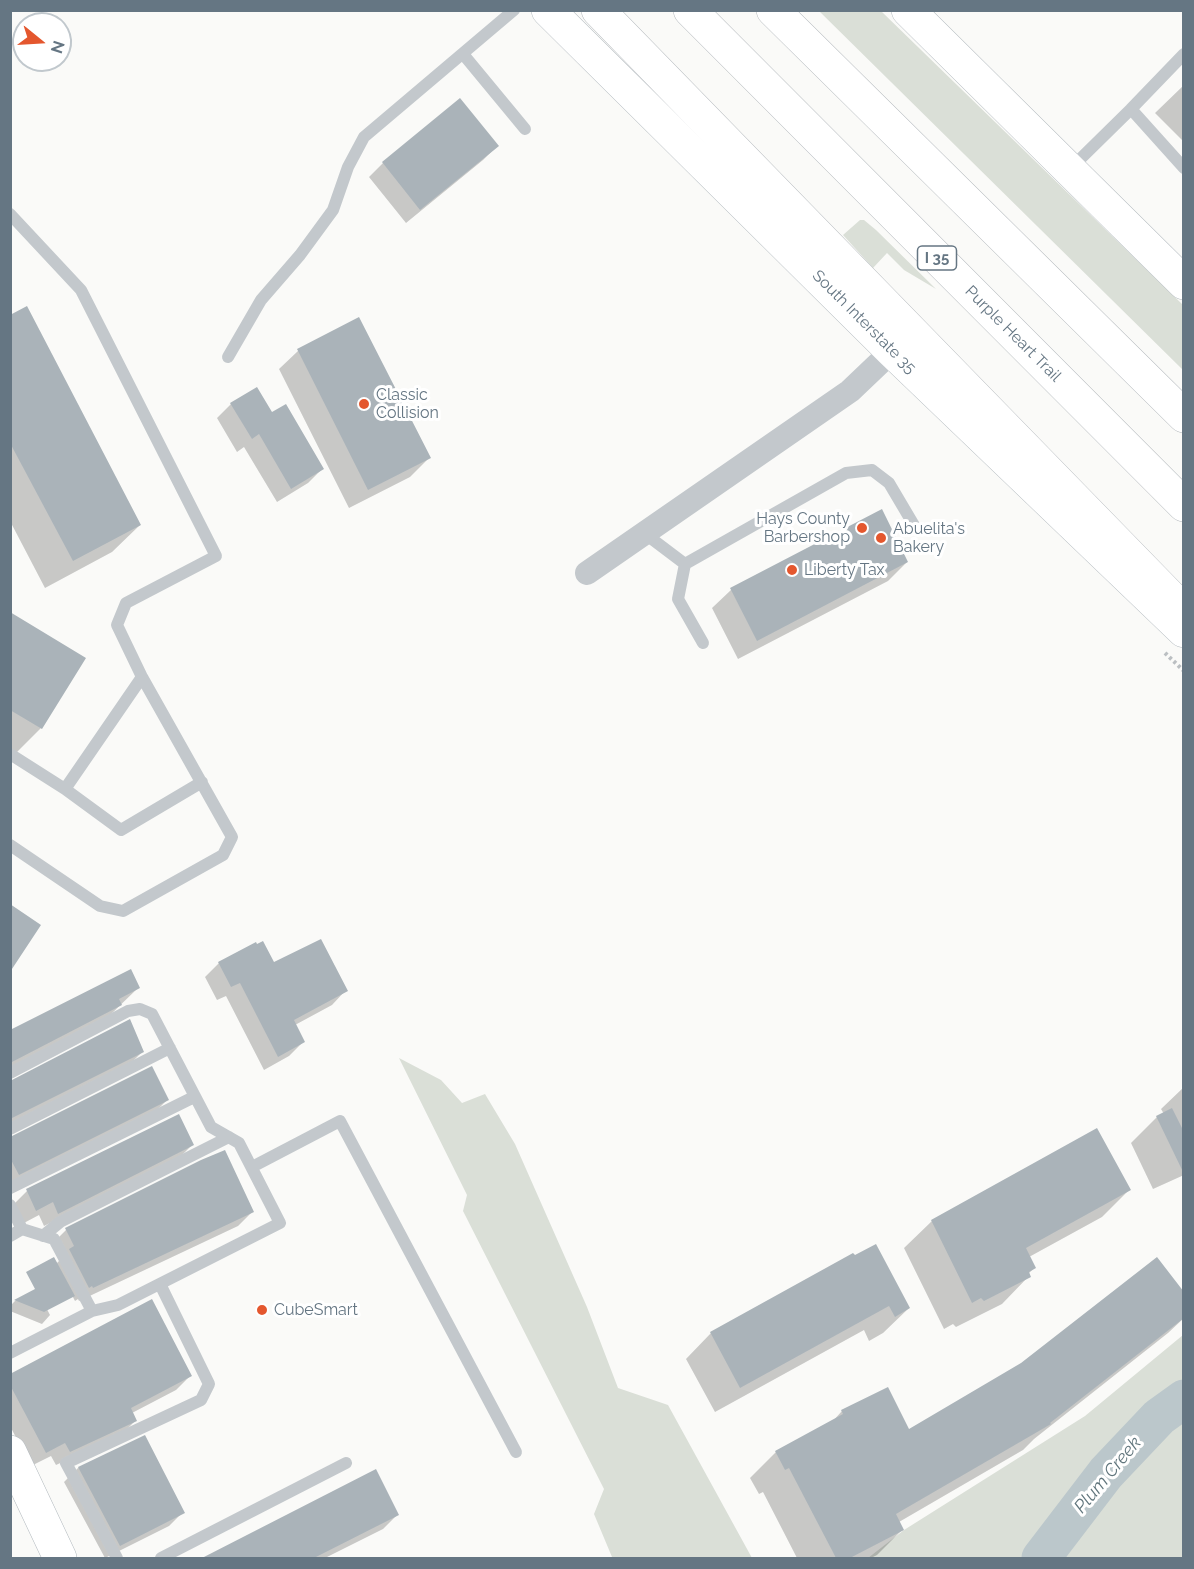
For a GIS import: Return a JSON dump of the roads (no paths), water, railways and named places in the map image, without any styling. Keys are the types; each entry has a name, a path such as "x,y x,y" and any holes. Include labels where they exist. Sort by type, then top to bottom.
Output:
{"main road":[{"name":"South Interstate 35","path":"548,10 892,351 1184,631"},
{"path":"598,10 1184,611"},
{"name":"Purple Heart Trail","path":"690,10 1184,505"},
{"path":"773,10 1184,416"},
{"path":"908,10 1184,283"},
{"path":"10,1452 60,1558"}],"street":[{"path":"587,573 850,391 892,351"}],"lane":[{"path":"228,357 261,300 300,255 333,210 348,167 364,137 514,10"},
{"path":"463,54 525,129"},
{"path":"1069,170 1184,54"},
{"path":"1131,108 1184,168"},
{"path":"10,214 81,290 216,556 126,603 117,625 142,677 232,837 223,855 123,911 100,906 10,845"},
{"path":"703,643 678,599 685,564 846,473 872,470 890,483 915,527"},
{"path":"644,533 685,564"},
{"path":"65,789 142,677"},
{"path":"10,754 65,789 121,830 202,783"},
{"path":"10,1073 128,1011 140,1009 152,1014 211,1127 239,1143 280,1222 118,1305 92,1311 10,1353"},
{"path":"10,1129 170,1048"},
{"path":"10,1188 194,1096"},
{"path":"252,1167 340,1121 516,1452"},
{"path":"43,1236 60,1222 229,1137"},
{"path":"10,1205 22,1229 54,1239 92,1311"},
{"path":"10,1236 22,1229"},
{"path":"117,1558 66,1463 201,1400 209,1384 160,1284"},
{"path":"161,1558 346,1463"}],"waterway":[{"name":"Plum Creek","path":"1041,1558 1106,1473 1159,1417 1184,1399"}],"place":[{"name":"Classic Collision","path":"364,404"},
{"name":"Hays County Barbershop","path":"862,528"},
{"name":"Abuelita's Bakery","path":"881,538"},
{"name":"Liberty Tax","path":"792,570"},
{"name":"CubeSmart","path":"262,1310"}]}
